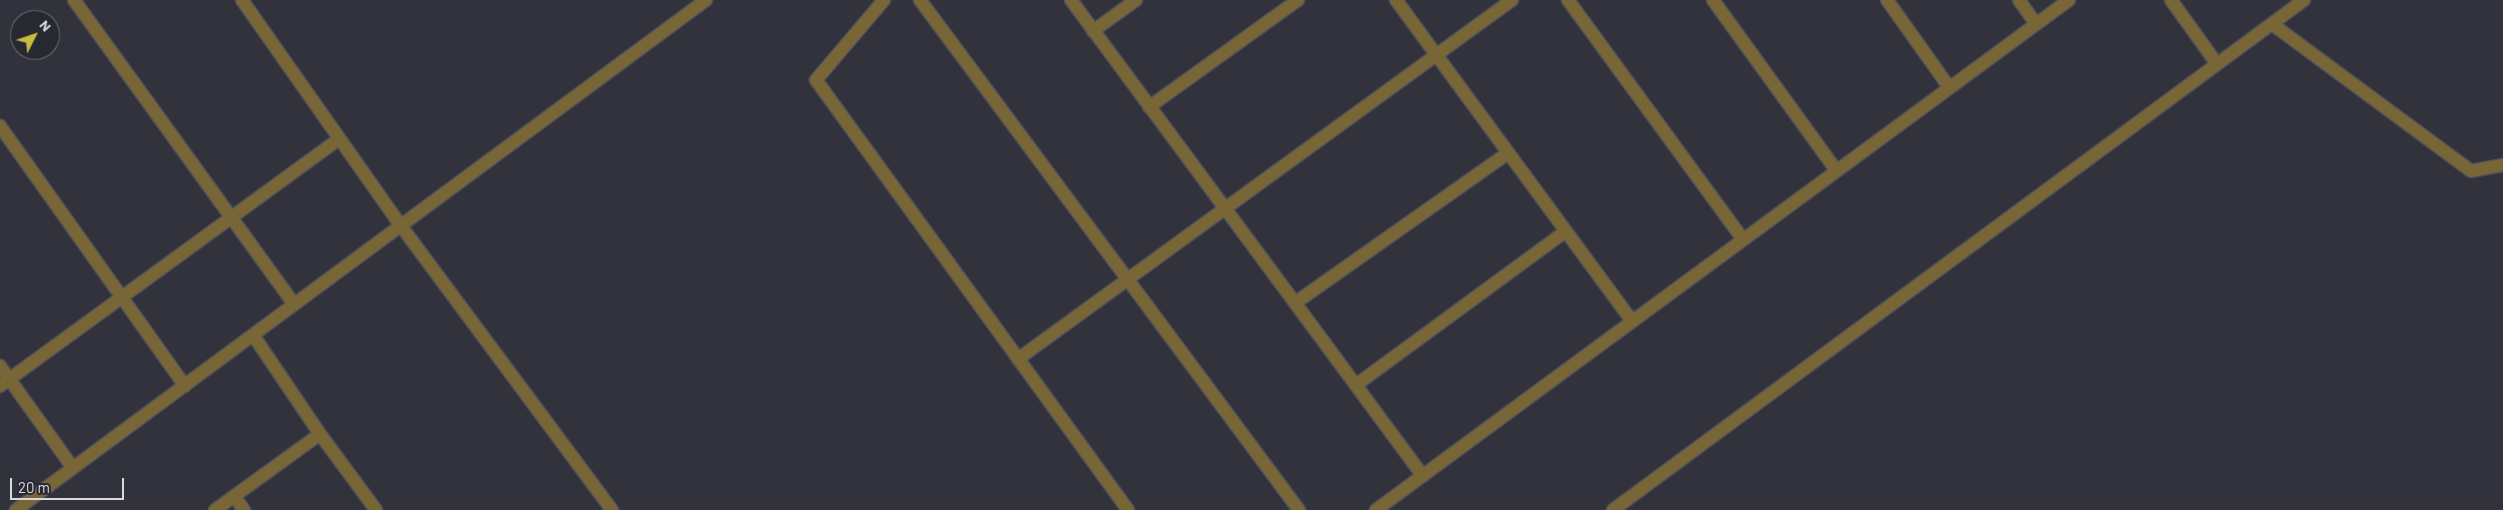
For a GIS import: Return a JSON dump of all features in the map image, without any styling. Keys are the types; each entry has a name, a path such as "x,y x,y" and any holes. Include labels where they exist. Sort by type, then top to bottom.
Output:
{"street":[{"path":"74,0 294,304"},
{"path":"242,0 401,226 612,510"},
{"path":"16,510 706,0"},
{"path":"884,0 816,80 1128,510"},
{"path":"920,0 1299,510"},
{"path":"1071,0 1423,476"},
{"path":"1093,31 1136,0"},
{"path":"1149,107 1298,0"},
{"path":"1396,0 1632,321"},
{"path":"1018,359 1512,0"},
{"path":"1568,0 1742,238"},
{"path":"1713,0 1836,170"},
{"path":"1887,0 1949,87"},
{"path":"2019,0 2036,24"},
{"path":"1376,510 1742,238 2069,0"},
{"path":"2170,0 2217,64"},
{"path":"1613,510 2304,0"},
{"path":"2272,24 2471,171 2503,165"},
{"path":"0,126 185,386"},
{"path":"5,383 339,139"},
{"path":"1295,303 1508,153"},
{"path":"1356,385 1566,232"},
{"path":"253,335 320,434 376,510"},
{"path":"0,366 5,383 73,468"},
{"path":"215,510 320,434"},
{"path":"234,496 244,510"}]}
